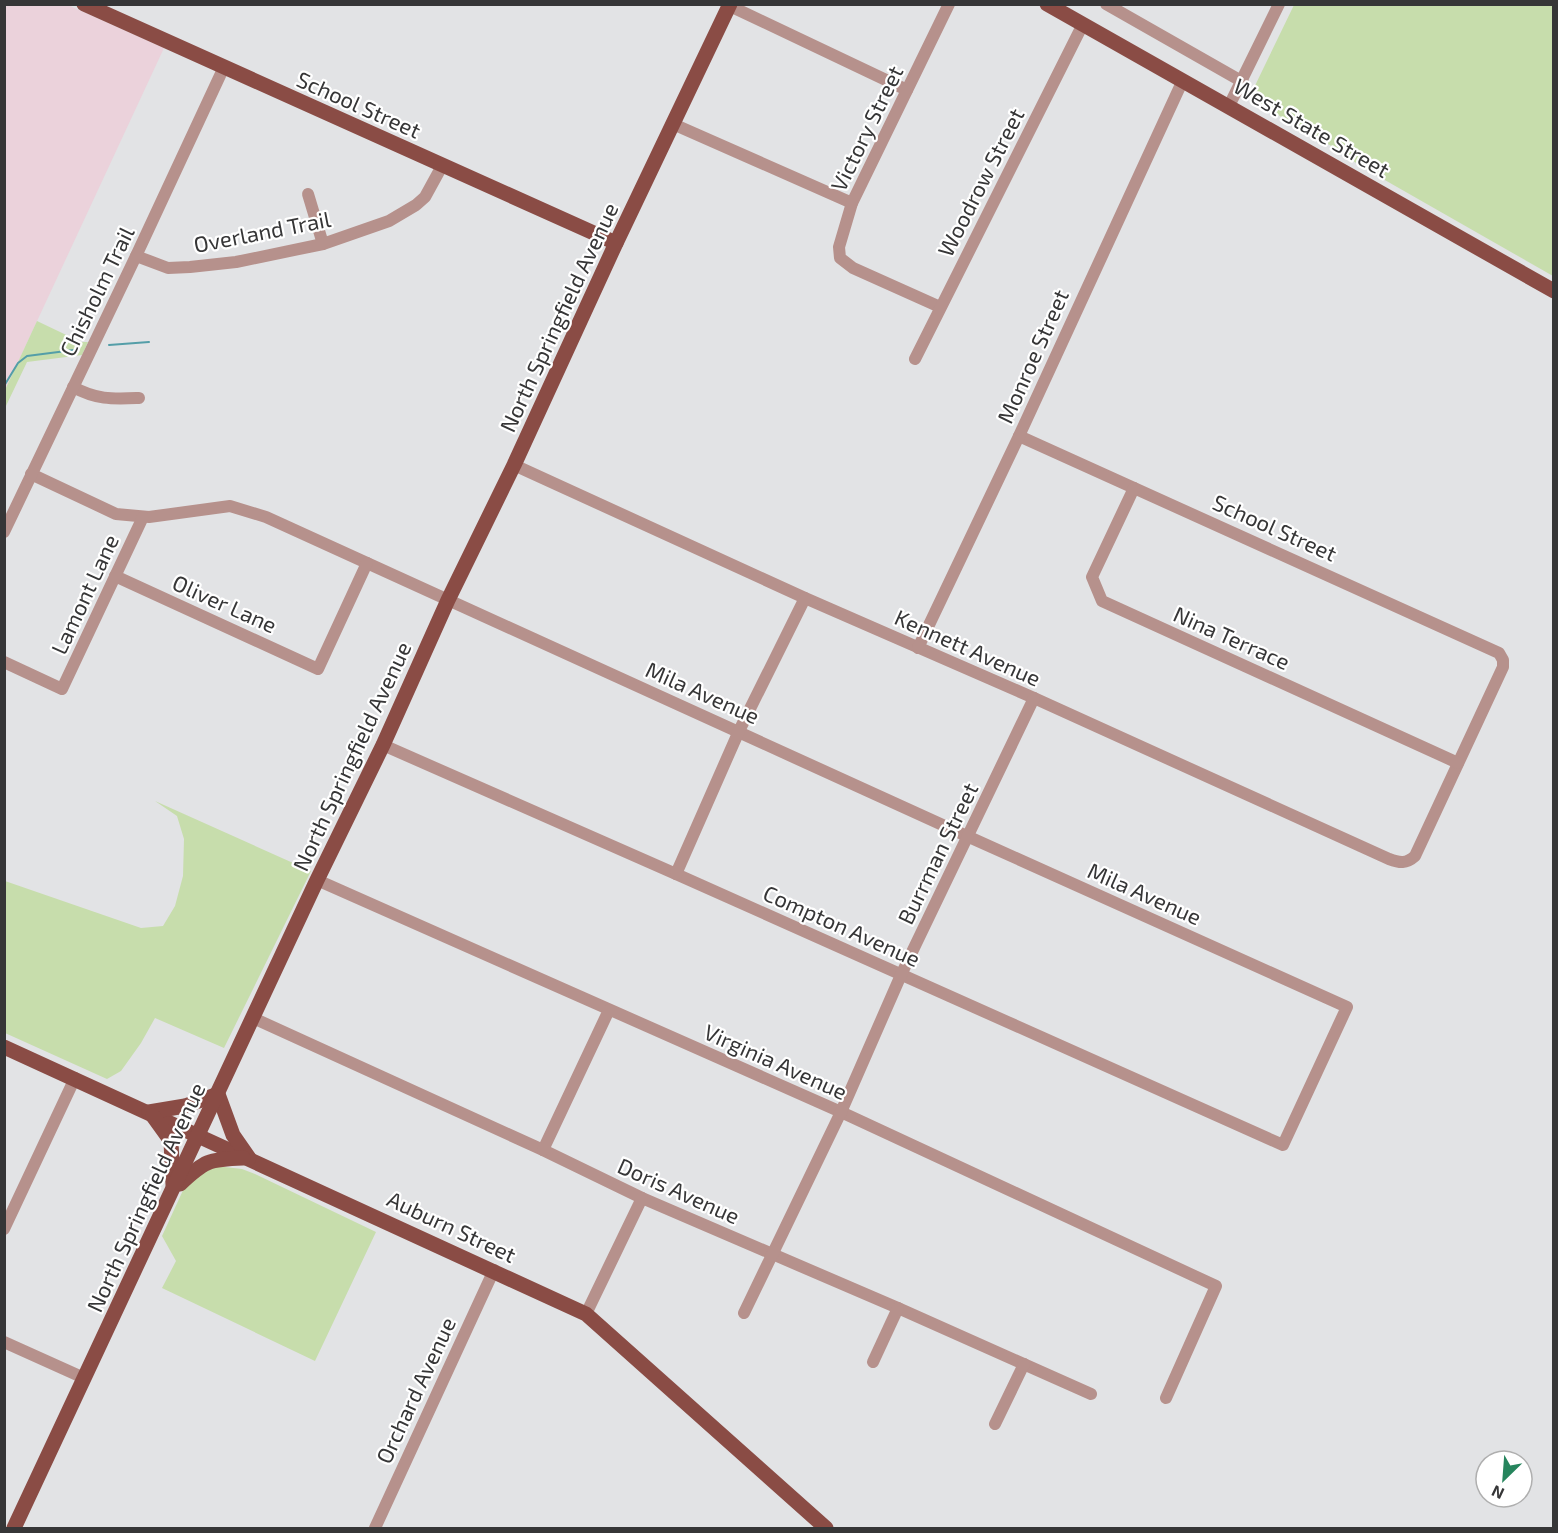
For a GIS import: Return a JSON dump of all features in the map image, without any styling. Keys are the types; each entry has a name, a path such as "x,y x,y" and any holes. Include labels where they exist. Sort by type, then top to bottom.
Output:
{"main road":[{"name":"School Street","path":"84,4 616,243"},
{"name":"West State Street","path":"1047,4 1554,291"},
{"name":"North Springfield Avenue","path":"14,1528 200,1135 317,880 383,745 448,600 514,465 616,243 730,5"},
{"name":"Auburn Street","path":"4,1047 586,1314 826,1528"},
{"path":"149,1112 185,1106 218,1094 233,1135 249,1158"},
{"path":"149,1112 171,1142 173,1190"},
{"path":"173,1190 204,1163 220,1158 249,1158"}],"street":[{"name":"Victory Street","path":"940,307 853,268 840,258 839,247 852,203 949,4"},
{"path":"1106,4 1243,82"},
{"path":"1229,106 1243,82 1279,4"},
{"path":"730,5 908,90"},
{"name":"Woodrow Street","path":"915,358 1083,24"},
{"name":"Chisholm Trail","path":"4,532 224,67"},
{"name":"Monroe Street","path":"918,648 1019,436 1183,80"},
{"path":"673,124 852,203"},
{"name":"Overland Trail","path":"136,256 168,268 190,267 236,262 323,244 389,221 416,205 442,166"},
{"path":"308,194 323,244"},
{"path":"73,387 89,395 106,399 139,398"},
{"name":"School Street","path":"1019,436 1499,653 1503,660 1503,667 1458,763"},
{"name":"Kennett Avenue","path":"514,465 805,598 1034,698 1399,863 1406,862 1415,856 1458,763"},
{"name":"Mila Avenue","path":"31,474 116,514 143,516 230,506 266,517 1347,1007 1283,1145"},
{"name":"Nina Terrace","path":"1134,488 1092,577 1102,601 1458,763"},
{"name":"Lamont Lane","path":"4,662 62,689 143,516"},
{"name":"Oliver Lane","path":"115,576 318,669 367,563"},
{"path":"676,874 740,731 805,598"},
{"name":"Burrman Street","path":"744,1313 841,1112 901,975 1034,698"},
{"name":"Compton Avenue","path":"383,745 1283,1145"},
{"name":"Virginia Avenue","path":"317,880 841,1112 1216,1286 1166,1398"},
{"path":"543,1150 609,1010"},
{"name":"Doris Avenue","path":"253,1018 543,1150 642,1198 1092,1394"},
{"path":"4,1229 75,1078"},
{"path":"586,1314 642,1198"},
{"name":"Orchard Avenue","path":"375,1528 494,1270"},
{"path":"873,1362 898,1308"},
{"path":"4,1342 84,1378"},
{"path":"995,1424 1024,1364"}],"shaded area":[{"path":"5,5 68,5 164,48 5,390"}],"green space":[{"path":"1294,5 1553,5 1553,276 1362,167 1333,147 1249,98"},
{"path":"37,321 81,342 88,342 82,355 27,362 5,408 5,390"},
{"path":"155,801 311,871 224,1048 155,1018 121,1071 107,1079 5,1033 5,881 141,928 163,926 175,906 183,876 184,839 177,816"},
{"path":"216,1166 242,1169 255,1174 376,1232 315,1361 162,1288 176,1261 162,1236 185,1186 195,1176"}],"waterway":[{"path":"109,345 149,342"},
{"path":"4,386 18,363 27,356 74,350"}]}
